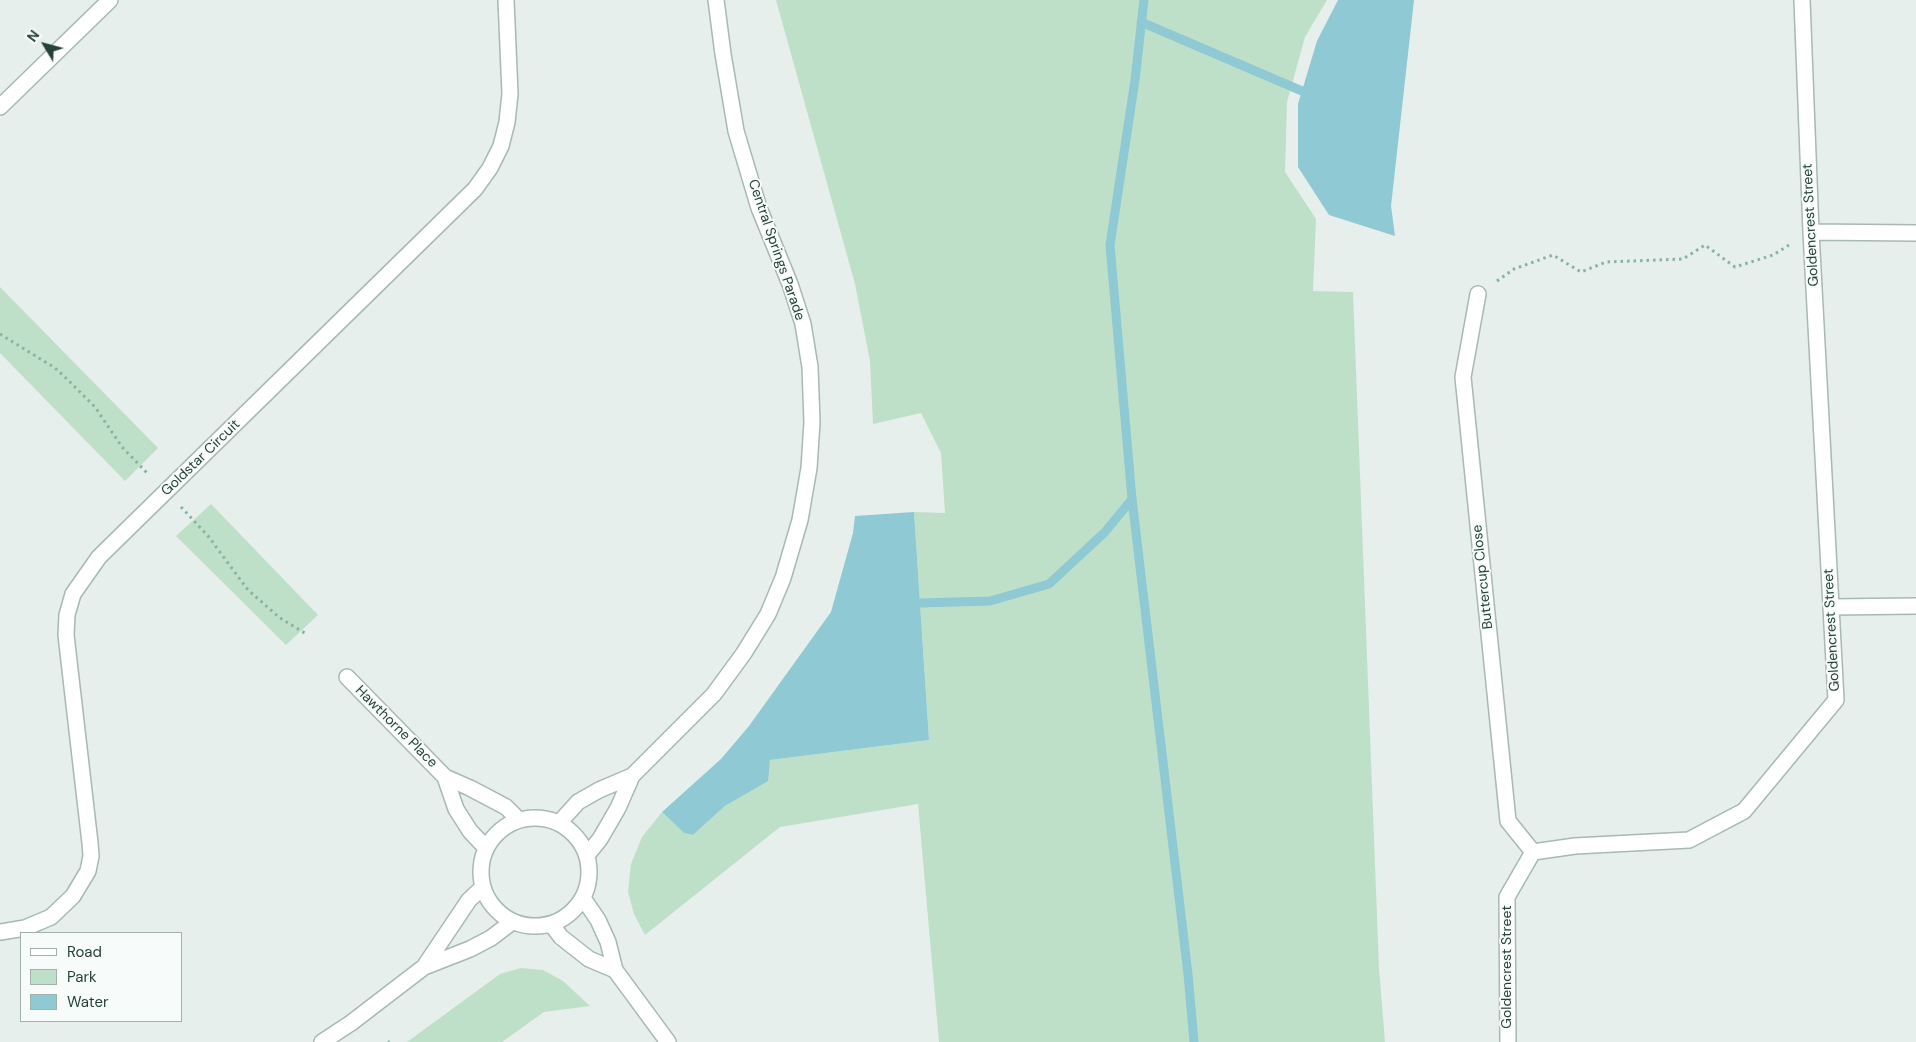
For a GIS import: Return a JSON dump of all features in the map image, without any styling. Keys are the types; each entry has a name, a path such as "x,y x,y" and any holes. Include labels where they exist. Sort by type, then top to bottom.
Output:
{"street":[{"path":"0,107 110,0"},
{"name":"Goldstar Circuit","path":"0,932 25,928 50,918 73,896 88,871 91,856 90,843 66,635 67,614 73,594 99,557 475,189 490,168 501,146 507,122 510,94 506,0"},
{"name":"Central Springs Parade","path":"587,856 600,839 618,808 632,776 714,694 744,653 768,614 783,578 800,520 809,468 812,422 810,367 803,324 790,284 759,208 736,131 716,0"},
{"name":"Goldencrest Street","path":"1508,1042 1507,897 1533,852 1575,846 1689,840 1744,811 1836,700 1810,232 1802,0"},
{"path":"1810,232 1916,233"},
{"name":"Buttercup Close","path":"1478,294 1463,377 1508,822 1533,852"},
{"path":"1831,607 1916,606"},
{"name":"Hawthorne Place","path":"347,677 445,777 506,807 519,820"},
{"name":"Central Springs Parade","path":"559,823 578,802 599,790 632,776"},
{"name":"Hawthorne Place","path":"445,777 456,809 470,831 486,848"},
{"path":"539,818 559,823 571,831 581,842 587,856 590,870 583,898 569,914 551,924 538,927 512,922 488,902 482,888 481,861 486,848 494,836 506,826 519,820 539,818"},
{"path":"424,967 469,900 482,888"},
{"path":"583,898 598,920 608,942 615,970 668,1042"},
{"path":"322,1042 351,1023 424,967 491,938 512,922"},
{"path":"551,924 561,937 589,959 615,970"}],"path":[{"path":"1478,294 1514,269 1553,255 1581,272 1606,262 1683,259 1705,245 1735,267 1773,255 1810,232"},
{"path":"0,334 54,368 78,389 95,408 122,447 152,477"},
{"path":"180,506 208,536 248,590 280,618 308,635"}],"green space":[{"path":"776,0 1327,0 1305,37 1287,102 1285,172 1316,219 1313,291 1353,292 1379,968 1385,1042 939,1042 918,804 780,827 645,935 634,914 628,892 631,864 642,837 662,812 684,833 693,835 725,806 767,781 770,760 929,740 914,512 945,513 941,453 921,413 873,424 870,361 855,284"},
{"path":"0,287 158,448 125,481 0,353"},
{"path":"211,504 318,615 286,645 176,536"},
{"path":"521,968 543,970 563,981 590,1006 544,1012 502,1042 407,1042 500,974"}],"water":[{"path":"1338,0 1414,0 1391,206 1395,236 1329,215 1298,167 1298,104 1317,41"},
{"path":"914,512 929,740 770,760 768,781 725,806 693,835 684,833 662,812 721,759 749,726 831,612 853,533 855,516"}],"waterway":[{"path":"1144,0 1135,80 1110,245 1132,499 1188,974 1194,1042"},
{"path":"1141,22 1302,91"},
{"path":"921,603 990,601 1049,584 1105,532 1132,499"}]}
